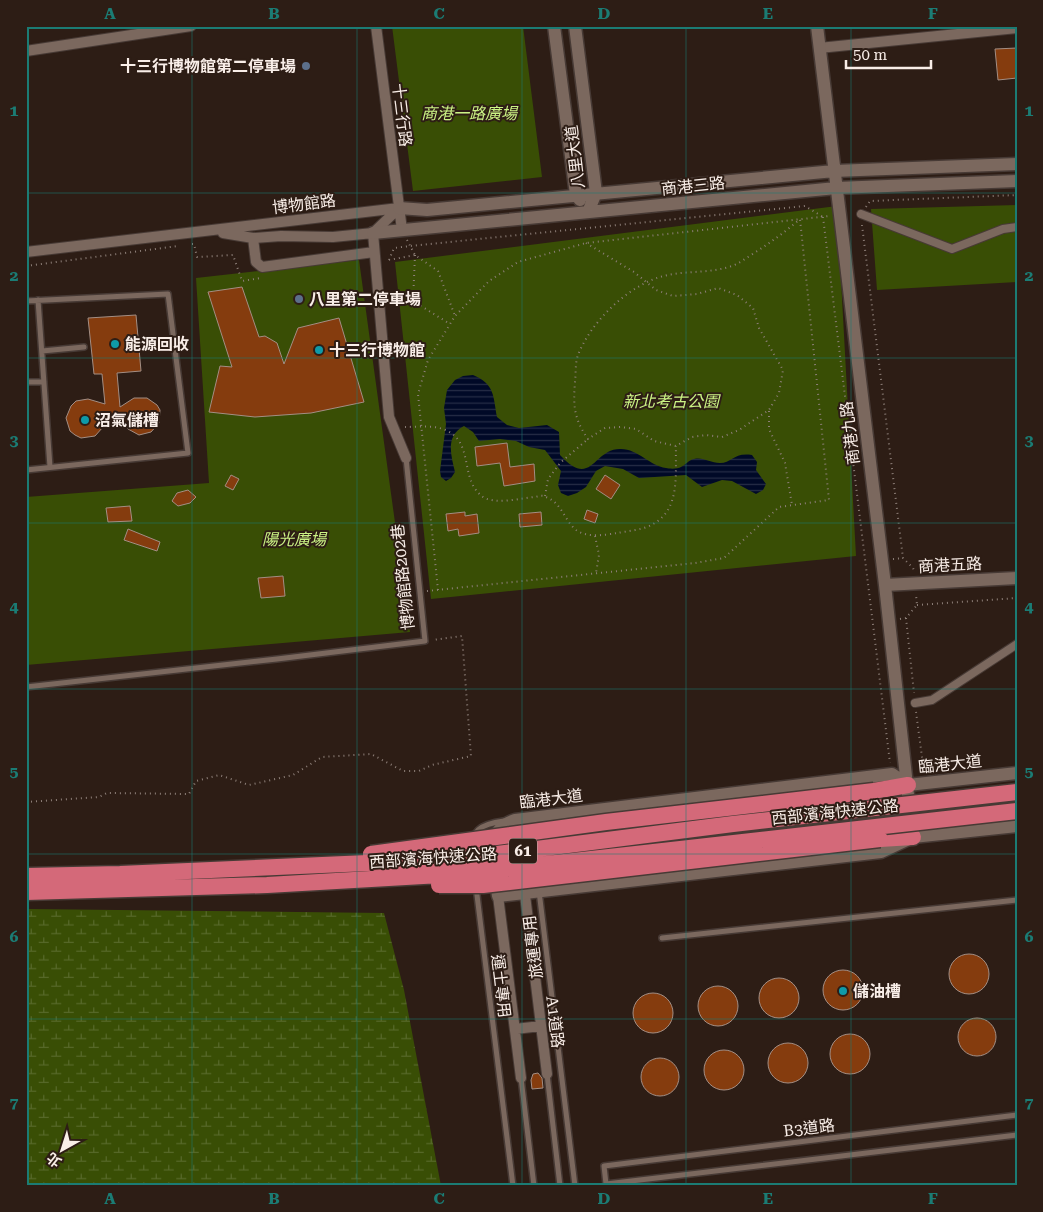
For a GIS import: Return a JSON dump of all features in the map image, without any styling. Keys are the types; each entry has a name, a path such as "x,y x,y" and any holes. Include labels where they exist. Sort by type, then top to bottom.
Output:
{"highway":[{"path":"266,868 606,822 874,791 908,785"},
{"name":"西部濱海快速公路","path":"26,876 458,859 733,824 1017,792"},
{"name":"西部濱海快速公路","path":"26,892 267,886 458,874 1017,811"},
{"path":"267,886 483,884 880,839 913,837"}],"street":[{"path":"26,51 191,26"},
{"name":"十三行路","path":"376,26 402,230"},
{"name":"八里大道","path":"554,26 576,195 588,212"},
{"name":"八里大道","path":"575,26 596,193 588,212"},
{"name":"商港九路","path":"817,26 885,585 913,837"},
{"path":"819,48 1017,28"},
{"name":"商港三路","path":"399,208 427,210 834,171 1017,164"},
{"name":"商港三路","path":"372,234 836,188 1017,181"},
{"path":"372,234 399,208"},
{"name":"博物館路","path":"26,252 399,208"},
{"path":"861,214 952,248 1003,229 1017,227"},
{"name":"博物館路","path":"212,231 253,238 281,236 333,237 372,234"},
{"name":"博物館路202巷","path":"372,234 389,417 406,458"},
{"path":"253,238 256,262 262,267 374,252"},
{"name":"商港五路","path":"885,585 1017,578"},
{"path":"915,703 932,700 1017,644"},
{"name":"臨港大道","path":"498,896 493,848 495,836 504,824 515,820 892,774 908,785 1017,773"},
{"path":"494,862 911,813 1017,797"},
{"path":"494,862 521,862 899,818 911,813 1017,805"},
{"path":"521,1078 498,896 881,852 913,837 1017,826"},
{"name":"A1道路","path":"521,862 547,1074"},
{"path":"514,1029 541,1026"}],"lane":[{"path":"26,300 168,294 188,453 26,470"},
{"path":"38,300 50,467"},
{"path":"42,352 84,347"},
{"path":"26,382 44,382"},
{"name":"博物館路202巷","path":"26,687 277,660 425,641 406,458"},
{"path":"472,860 473,837 480,828 492,823 515,820"},
{"name":"旅運專用","path":"535,860 575,1186"},
{"name":"運土專用","path":"474,868 513,1186"},
{"path":"662,938 1017,900"},
{"name":"A1道路","path":"547,1074 560,1186"},
{"path":"521,1078 534,1186"},
{"name":"B3道路","path":"1017,1116 604,1166 606,1184 1017,1135"}],"path":[{"path":"913,568 903,558 861,214 870,201 1017,195"},
{"path":"415,255 390,260 394,248 805,206 823,217"},
{"path":"438,590 418,394 428,360 455,316 489,281 518,262 586,243 823,217"},
{"path":"823,217 892,774"},
{"path":"588,439 574,412 578,356 592,330 616,304 631,290 677,272 706,272 734,266 769,244 800,219"},
{"path":"420,592 596,574 724,558 779,507 829,500 800,219"},
{"path":"402,230 415,255 438,271 455,316"},
{"path":"545,496 548,479 560,464 588,439 605,428 621,427 636,429 654,441 676,446 692,437 706,435 722,437 739,430 769,410 779,393 783,370 759,328 753,308 737,294 718,288 697,294 673,296 656,290 634,272 586,243"},
{"path":"26,266 194,244 196,257 233,255 242,281 261,278"},
{"path":"415,255 413,300 450,324"},
{"path":"769,410 769,429 785,463 792,505"},
{"path":"393,427 442,429 454,436 465,452 473,488 485,498 497,501 545,496 558,504 577,531 595,536 652,526 666,515 673,501 676,446"},
{"path":"595,536 599,555 596,574"},
{"path":"932,782 922,771 906,618 917,605 1017,598"},
{"path":"26,802 99,797 107,793 189,794 196,782 219,775 250,785 293,775 322,758 371,754 403,771 419,771 432,765 471,756 462,636 425,641"}],"green space":[{"name":"商港一路廣場","path":"392,26 523,26 542,177 413,191"},
{"path":"1017,205 1017,282 877,290 871,209"},
{"name":"新北考古公園","path":"837,206 856,556 431,599 395,262"},
{"name":"陽光廣場","path":"359,260 410,632 26,665 26,497 209,483 196,278"},
{"path":"26,909 384,913 404,990 441,1186 26,1186"}],"water":[{"path":"473,375 485,382 492,392 497,417 507,425 519,428 547,425 559,432 560,455 571,465 579,469 592,465 604,454 612,450 621,449 633,452 660,467 672,469 680,468 694,459 724,463 737,456 746,454 752,455 757,462 756,470 766,484 763,490 756,494 732,481 722,480 702,487 686,475 639,478 623,469 605,466 596,471 586,487 568,496 561,493 558,485 561,471 545,450 529,447 516,441 500,439 479,441 473,432 464,426 458,430 452,440 451,453 455,472 446,481 441,477 440,471 446,424 444,408 447,390 455,380 463,376"}],"building":[{"path":"1017,48 1017,78 998,80 995,49"},
{"name":"十三行博物館","path":"242,287 259,337 265,336 277,343 284,364 298,328 339,318 364,402 311,413 255,417 209,412 220,366 232,367 208,292"},
{"path":"136,315 141,371 117,373 120,407 134,398 147,398 157,405 160,410 159,423 151,432 139,435 128,429 123,418 106,419 103,427 95,436 81,438 70,431 66,418 71,406 76,401 88,399 105,404 102,374 94,374 88,318"},
{"path":"507,443 510,467 534,464 535,481 504,486 500,463 477,466 475,447"},
{"path":"231,475 239,479 233,490 225,486"},
{"path":"605,475 620,485 611,499 596,489"},
{"path":"188,490 196,497 190,503 178,506 172,501 177,493"},
{"path":"130,506 132,521 108,522 106,508"},
{"path":"587,510 598,514 595,523 584,519"},
{"path":"465,512 465,516 477,514 479,533 459,536 458,529 448,531 446,514"},
{"path":"541,512 542,525 520,527 519,514"},
{"path":"128,529 160,542 157,551 124,540"},
{"path":"283,576 285,596 261,598 258,578"},
{"path":"969,954 983,960 989,974 983,988 969,994 955,988 949,974 955,960"},
{"name":"儲油槽","path":"843,970 857,976 863,990 857,1004 843,1010 829,1004 823,990 829,976"},
{"path":"779,978 793,984 799,998 793,1012 779,1018 765,1012 759,998 765,984"},
{"path":"718,986 732,992 738,1006 732,1020 718,1026 704,1020 698,1006 704,992"},
{"path":"653,993 667,999 673,1013 667,1027 653,1033 639,1027 633,1013 639,999"},
{"path":"977,1018 991,1023 996,1037 991,1051 977,1056 963,1051 958,1037 963,1023"},
{"name":"儲油槽","path":"850,1034 864,1040 870,1054 864,1068 850,1074 836,1068 830,1054 836,1040"},
{"path":"788,1043 802,1049 808,1063 802,1077 788,1083 774,1077 768,1063 774,1049"},
{"path":"724,1050 738,1056 744,1070 738,1084 724,1090 710,1084 704,1070 710,1056"},
{"path":"660,1058 674,1063 679,1077 674,1091 660,1096 646,1091 641,1077 646,1063"},
{"path":"538,1073 542,1078 543,1088 532,1089 531,1080 533,1074"}],"place":[{"name":"十三行博物館第二停車場","path":"306,66"},
{"name":"八里第二停車場","path":"299,299"},
{"name":"能源回收","path":"115,344"},
{"name":"十三行博物館","path":"319,350"},
{"name":"沼氣儲槽","path":"85,420"},
{"name":"儲油槽","path":"843,991"}]}
